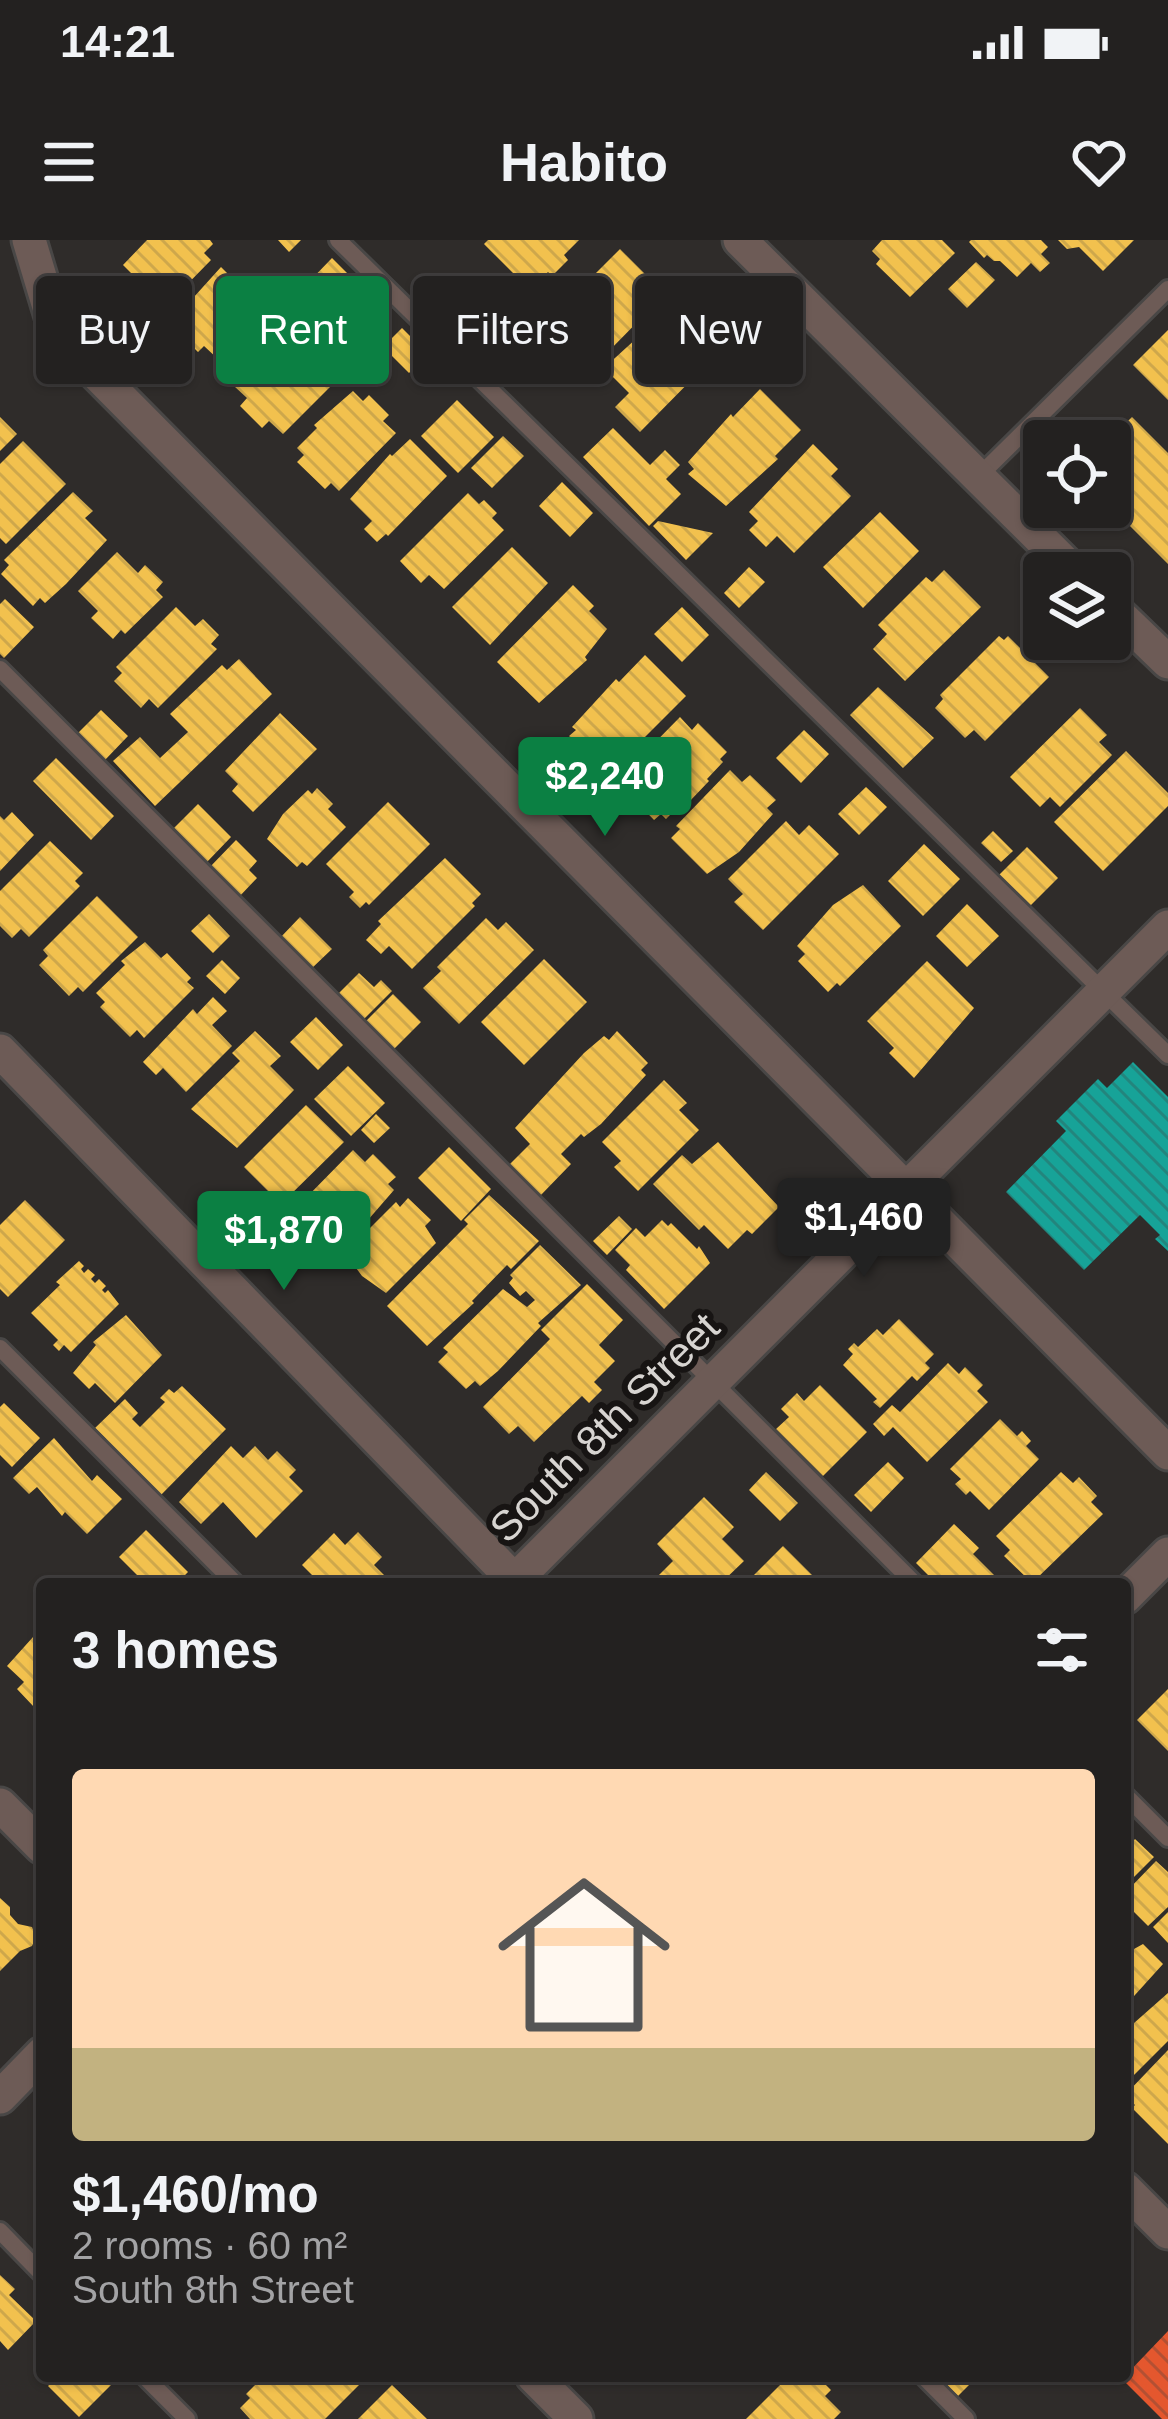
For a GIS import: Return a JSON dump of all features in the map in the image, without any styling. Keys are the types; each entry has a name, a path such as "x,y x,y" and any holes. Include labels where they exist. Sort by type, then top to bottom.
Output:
{"street":[{"path":"35,243 52,317 75,352 1168,1453"},
{"path":"757,246 976,478 1054,552"},
{"path":"1131,626 1168,662"},
{"name":"South 8th Street","path":"520,1578 1168,927"},
{"path":"0,1051 510,1578"},
{"path":"1131,1591 1168,1554"},
{"path":"0,1805 36,1841"},
{"path":"0,2097 36,2060"},
{"path":"1131,2195 1168,2232"},
{"path":"539,2382 576,2419"}],"lane":[{"path":"338,240 1168,1055"},
{"path":"976,478 1168,289"},
{"path":"0,669 909,1578"},
{"path":"0,1348 230,1578"},
{"path":"1131,1801 1168,1838"},
{"path":"0,2231 36,2268"},
{"path":"150,2382 187,2419"},
{"path":"928,2382 966,2419"}],"building: Homes":[{"path":"147,240 210,240 213,244 204,253 211,260 192,279 134,276 123,265"},
{"path":"278,240 301,240 289,252"},
{"path":"488,240 579,240 552,276 548,272 516,276 484,244"},
{"path":"882,240 942,240 955,253 910,297 876,264 880,259 872,251"},
{"path":"971,240 1041,240 1048,247 1041,254 1050,263 1040,272 1031,263 1017,277 1000,261 984,258"},
{"path":"1058,240 1134,240 1103,271 1079,247 1067,249"},
{"path":"620,249 647,276 635,276 635,324 611,349 611,276 593,276"},
{"path":"332,258 350,276 315,276"},
{"path":"976,262 995,280 967,308 948,289"},
{"path":"221,267 230,276 216,276 216,357 204,346 198,352 192,346 193,298"},
{"path":"402,328 413,339 409,373 389,353 389,341"},
{"path":"1168,330 1168,400 1133,365"},
{"path":"635,340 635,384 687,384 640,432 615,407 629,393 611,375 611,362"},
{"path":"333,384 283,434 269,421 262,428 240,406 247,398 234,386"},
{"path":"760,389 801,430 775,456 778,459 726,506 688,474 694,469 688,462"},
{"path":"353,391 363,401 369,395 389,415 383,421 396,433 339,491 331,483 325,489 297,462 304,455 297,448 317,428 314,425"},
{"path":"457,400 494,437 458,473 421,436"},
{"path":"0,417 17,434 0,451"},
{"path":"1132,417 1168,453 1168,564 1131,527"},
{"path":"613,428 650,465 665,450 680,465 666,479 681,494 649,526 583,457"},
{"path":"503,436 524,456 492,488 471,468"},
{"path":"410,439 447,476 377,542 364,529 372,521 350,499"},
{"path":"23,441 66,484 6,544 0,538 0,464"},
{"path":"813,444 838,469 831,476 851,496 794,553 777,536 766,547 749,530 758,521 749,512"},
{"path":"562,482 593,513 570,537 539,506"},
{"path":"73,492 93,511 85,518 107,540 45,603 40,598 33,606 1,574 9,565 4,560"},
{"path":"468,493 497,513 492,518 504,530 444,589 429,575 421,583 400,561"},
{"path":"880,512 919,551 863,608 823,567"},
{"path":"658,521 713,533 686,560 653,526"},
{"path":"512,547 548,583 490,645 452,607"},
{"path":"117,552 138,573 145,565 163,582 156,590 163,597 125,634 121,630 113,639 91,618 98,611 78,591"},
{"path":"749,567 765,582 739,608 724,593"},
{"path":"944,570 981,607 905,681 873,649 887,634 878,625 926,577 932,582"},
{"path":"573,585 594,606 589,611 607,629 587,660 539,703 497,662"},
{"path":"5,599 34,627 4,658 0,654 0,604"},
{"path":"176,607 195,626 203,619 219,635 211,644 217,649 158,708 149,699 141,708 114,681 122,673 116,667"},
{"path":"682,607 709,635 682,662 654,634"},
{"path":"999,636 1004,640 1008,636 1023,651 1023,660 1032,660 1049,677 985,741 974,730 965,738 935,708 943,699 940,695"},
{"path":"645,655 686,696 644,738 648,742 629,761 625,756 613,769 601,757 595,763 569,736 576,730 572,727"},
{"path":"239,659 272,694 155,806 113,761 140,737 160,758 188,732 170,714 222,665 227,670"},
{"path":"878,687 934,738 903,768 850,715"},
{"path":"1080,708 1107,735 1099,742 1112,755 1060,807 1050,797 1040,807 1010,777"},
{"path":"101,710 128,736 105,760 78,733"},
{"path":"280,713 317,749 253,812 232,791 238,784 225,771"},
{"path":"680,717 692,730 698,723 727,752 689,802 686,799 666,819 661,814 654,820 621,786 627,779 623,775"},
{"path":"804,730 829,754 801,783 776,758"},
{"path":"1126,751 1168,793 1168,806 1103,871 1054,822"},
{"path":"56,758 114,816 91,840 33,781"},
{"path":"730,770 742,782 750,775 776,800 767,808 773,814 739,852 707,874 671,838 680,829 676,826"},
{"path":"866,787 887,807 859,835 838,814"},
{"path":"317,788 333,804 328,809 346,827 307,866 302,862 297,867 267,839 283,814 308,790 312,794"},
{"path":"388,802 430,844 369,905 366,902 360,908 349,897 354,892 326,864"},
{"path":"198,804 231,837 207,862 174,828"},
{"path":"12,812 34,835 0,871 0,816 4,820"},
{"path":"786,821 799,835 809,825 839,854 763,930 734,902 743,894 728,879"},
{"path":"993,831 1013,851 1001,862 981,843"},
{"path":"236,840 257,861 249,870 257,878 238,898 208,869"},
{"path":"50,841 83,873 75,881 80,886 29,937 21,929 12,938 0,926 0,891"},
{"path":"924,844 960,879 923,916 888,881"},
{"path":"1027,847 1058,878 1030,906 999,875"},
{"path":"445,858 481,894 472,903 475,906 412,969 389,946 381,954 366,940 381,924 378,921"},
{"path":"863,885 901,926 828,992 798,961 805,954 797,946 833,905"},
{"path":"97,896 138,937 83,992 78,987 69,996 39,965 48,956 43,950"},
{"path":"967,904 999,936 967,967 936,936"},
{"path":"209,914 230,936 213,953 191,931"},
{"path":"300,917 332,949 311,969 280,938"},
{"path":"486,918 498,930 506,922 534,950 459,1024 423,988 441,971 437,967"},
{"path":"145,942 161,958 167,953 191,978 187,982 194,988 144,1038 137,1030 130,1037 100,1007 105,1002 96,993 125,965 121,961"},
{"path":"544,959 587,1002 524,1065 481,1022"},
{"path":"222,960 240,978 225,994 206,976"},
{"path":"927,961 974,1008 914,1078 889,1053 894,1048 867,1021"},
{"path":"359,973 374,987 381,980 392,991 363,1020 337,995"},
{"path":"393,994 421,1022 394,1049 366,1021"},
{"path":"213,997 227,1011 212,1025 232,1046 186,1092 163,1068 156,1075 143,1062 193,1009 197,1014"},
{"path":"316,1017 343,1045 318,1070 290,1042"},
{"path":"255,1031 281,1056 270,1066 294,1090 237,1148 191,1109 240,1061 232,1053"},
{"path":"617,1031 648,1063 641,1070 646,1075 601,1124 584,1137 581,1134 561,1154 571,1164 539,1197 508,1166 530,1144 515,1128 584,1053"},
{"path":"348,1066 385,1103 351,1136 314,1099"},
{"path":"664,1080 687,1103 679,1110 699,1130 638,1191 614,1167 621,1161 602,1142"},
{"path":"306,1105 344,1142 281,1204 244,1167"},
{"path":"376,1114 390,1128 374,1143 361,1130"},
{"path":"718,1142 779,1207 752,1234 747,1230 728,1249 704,1225 699,1230 653,1184 682,1155 692,1164"},
{"path":"449,1147 491,1189 461,1221 418,1178"},
{"path":"353,1150 365,1162 373,1154 396,1177 388,1184 394,1190 361,1228 340,1246 335,1241 328,1249 295,1216 303,1207 300,1204"},
{"path":"489,1195 539,1241 511,1269 507,1265 427,1346 387,1306 468,1224 464,1220"},
{"path":"408,1198 431,1220 425,1226 436,1243 386,1293 362,1276 345,1253 396,1202 400,1207"},
{"path":"25,1200 65,1240 8,1297 0,1289 0,1225"},
{"path":"619,1216 632,1229 607,1255 593,1241"},
{"path":"662,1220 697,1249 699,1246 710,1263 664,1309 626,1270 630,1265 615,1250 636,1228 645,1237"},
{"path":"540,1245 581,1285 538,1323 541,1326 498,1371 480,1386 475,1381 466,1389 438,1362 448,1352 443,1348 503,1289 527,1307 535,1300 526,1291 520,1296 509,1283 510,1275"},
{"path":"79,1261 84,1273 88,1269 95,1275 91,1279 95,1283 99,1279 106,1286 102,1290 108,1290 119,1304 71,1352 64,1345 59,1351 53,1345 58,1340 31,1313"},
{"path":"587,1284 623,1320 599,1345 615,1361 594,1382 602,1390 589,1403 582,1396 534,1442 518,1426 509,1434 483,1407 550,1339 541,1330"},
{"path":"126,1315 162,1355 115,1403 95,1383 89,1389 73,1373 96,1345 93,1342"},
{"path":"899,1319 934,1354 925,1363 930,1368 917,1381 912,1376 880,1408 843,1365 853,1354 848,1349 854,1343 858,1347 877,1329 883,1335"},
{"path":"948,1363 959,1374 965,1367 983,1385 977,1391 988,1402 927,1462 893,1427 884,1436 873,1424 892,1405 900,1412"},
{"path":"820,1385 867,1432 823,1476 776,1429 789,1417 781,1409 797,1393 804,1401"},
{"path":"182,1386 226,1429 158,1498 95,1428 125,1399 138,1413 132,1419 140,1427 165,1402 160,1398 169,1389 174,1393"},
{"path":"4,1403 40,1438 12,1467 0,1455 0,1407"},
{"path":"1000,1419 1017,1436 1022,1431 1031,1441 1026,1446 1039,1459 989,1510 955,1484 961,1479 950,1469"},
{"path":"54,1438 92,1481 97,1475 122,1499 87,1534 65,1512 62,1516 37,1487 29,1494 13,1478"},
{"path":"231,1446 243,1458 255,1446 268,1460 277,1451 296,1470 289,1477 303,1491 256,1538 223,1502 201,1524 179,1502"},
{"path":"888,1462 904,1478 871,1512 854,1495"},
{"path":"766,1472 798,1503 780,1521 749,1490"},
{"path":"1061,1472 1073,1483 1079,1477 1097,1496 1091,1502 1103,1514 1037,1578 1027,1578 1004,1556 1010,1550 996,1536"},
{"path":"704,1497 734,1527 722,1539 744,1561 726,1578 656,1578 673,1561 657,1544"},
{"path":"954,1524 979,1548 973,1554 997,1578 931,1578 916,1563"},
{"path":"146,1530 188,1572 182,1578 140,1578 119,1557"},
{"path":"358,1532 382,1557 374,1565 385,1576 315,1578 302,1565 334,1533 345,1545"},
{"path":"783,1546 815,1578 751,1578"},
{"path":"36,1634 34,1707 17,1689 24,1682 7,1666"},
{"path":"1168,1689 1168,1751 1137,1720"},
{"path":"1135,1839 1154,1857 1131,1880"},
{"path":"1156,1861 1168,1872 1168,1907 1148,1926 1131,1909 1131,1887"},
{"path":"0,1898 18,1924 32,1927 36,1937 32,1946 0,1971"},
{"path":"1168,1912 1168,1943 1153,1927"},
{"path":"1143,1944 1163,1964 1131,1999 1131,1951"},
{"path":"1168,1993 1168,2041 1131,2078 1131,2026"},
{"path":"1168,2050 1168,2144 1132,2108 1131,2089"},
{"path":"0,2275 15,2289 9,2295 36,2321 8,2350 0,2341"},
{"path":"52,2382 114,2382 79,2417 48,2386"},
{"path":"258,2382 362,2382 325,2419 250,2419 240,2408 250,2398 246,2394"},
{"path":"783,2382 823,2382 831,2390 825,2396 841,2412 834,2419 746,2419"},
{"path":"944,2382 972,2382 958,2396"},
{"path":"392,2385 427,2419 358,2419"}],"building: Shops":[{"path":"1168,2331 1168,2419 1162,2419 1125,2382 1131,2382 1131,2370"}],"building: Public":[{"path":"1133,1062 1168,1097 1168,1251 1140,1215 1084,1270 1006,1192 1066,1131 1056,1121 1098,1079 1107,1088"}]}
